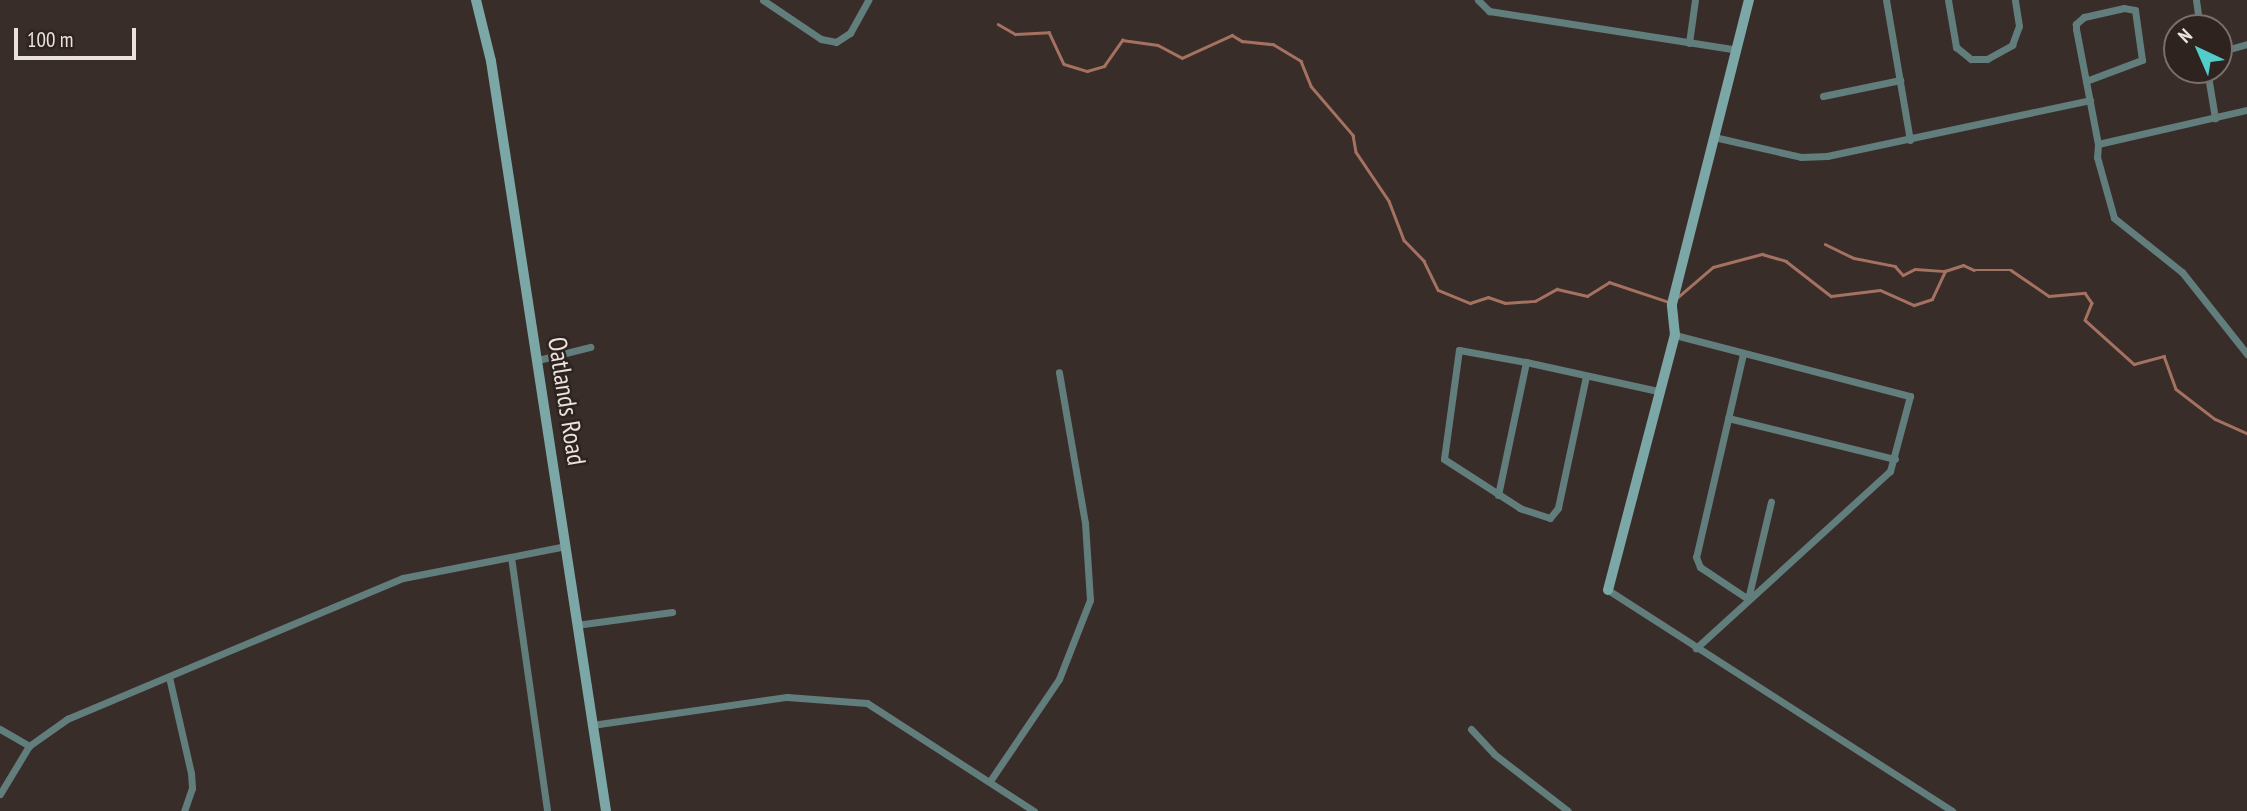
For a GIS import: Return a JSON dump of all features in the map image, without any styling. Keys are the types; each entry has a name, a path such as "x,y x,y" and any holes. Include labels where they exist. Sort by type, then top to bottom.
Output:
{"street":[{"name":"Oatlands Road","path":"476,0 491,61 606,811"},
{"path":"763,0 821,39 836,42 849,33 868,0"},
{"path":"1478,0 1489,11 1737,50"},
{"path":"1689,43 1695,0"},
{"path":"1749,0 1672,304 1675,335 1658,391 1608,590 1952,811"},
{"path":"1886,0 1910,140"},
{"path":"1948,0 1956,47 1971,60 1987,59 2012,45 2019,26 2015,0"},
{"path":"2086,81 2142,60 2135,10 2124,8 2079,19 2076,29 2098,144 2097,157 2114,218 2182,272 2247,354"},
{"path":"1823,96 1900,80"},
{"path":"2209,84 2215,118"},
{"path":"1714,137 1814,158 1910,140 2090,100"},
{"path":"2098,144 2247,110"},
{"path":"1675,335 1908,394 1910,398 1895,459 1885,476 1696,648"},
{"path":"538,360 590,347"},
{"path":"1586,376 1556,513 1544,519 1498,495 1450,464 1442,451 1460,350 1526,362 1658,391"},
{"path":"1743,354 1696,557 1700,567 1748,599"},
{"path":"1498,495 1526,362"},
{"path":"990,780 1059,678 1090,600 1086,523 1059,372"},
{"path":"1728,418 1895,459"},
{"path":"1748,599 1771,502"},
{"path":"0,794 29,746 67,719 403,578 566,546"},
{"path":"512,557 547,811"},
{"path":"576,625 672,612"},
{"path":"169,677 191,774 192,788 184,811"},
{"path":"592,725 787,697 838,698 882,709 1034,811"},
{"path":"0,729 29,746"},
{"path":"1471,729 1494,754 1568,811"}],"waterway":[{"path":"998,24 1015,34 1049,32 1064,64 1087,71 1104,66 1122,40 1158,45 1182,58 1232,35 1242,41 1273,44 1301,61 1311,86 1353,135 1356,152 1389,201 1404,240 1424,261 1438,290 1470,303 1488,297 1505,303 1535,301 1557,289 1587,296 1609,282 1666,301"},
{"path":"1825,244 1854,258 1895,266 1903,275 1915,269 1945,271 1963,265 1974,270 2011,270 2049,296 2085,293 2092,303 2085,320 2134,364 2164,356 2176,389 2215,419 2247,433"},
{"path":"1678,297 1713,267 1762,254 1786,261 1831,296 1880,290 1914,305 1932,299 1945,271"}]}
